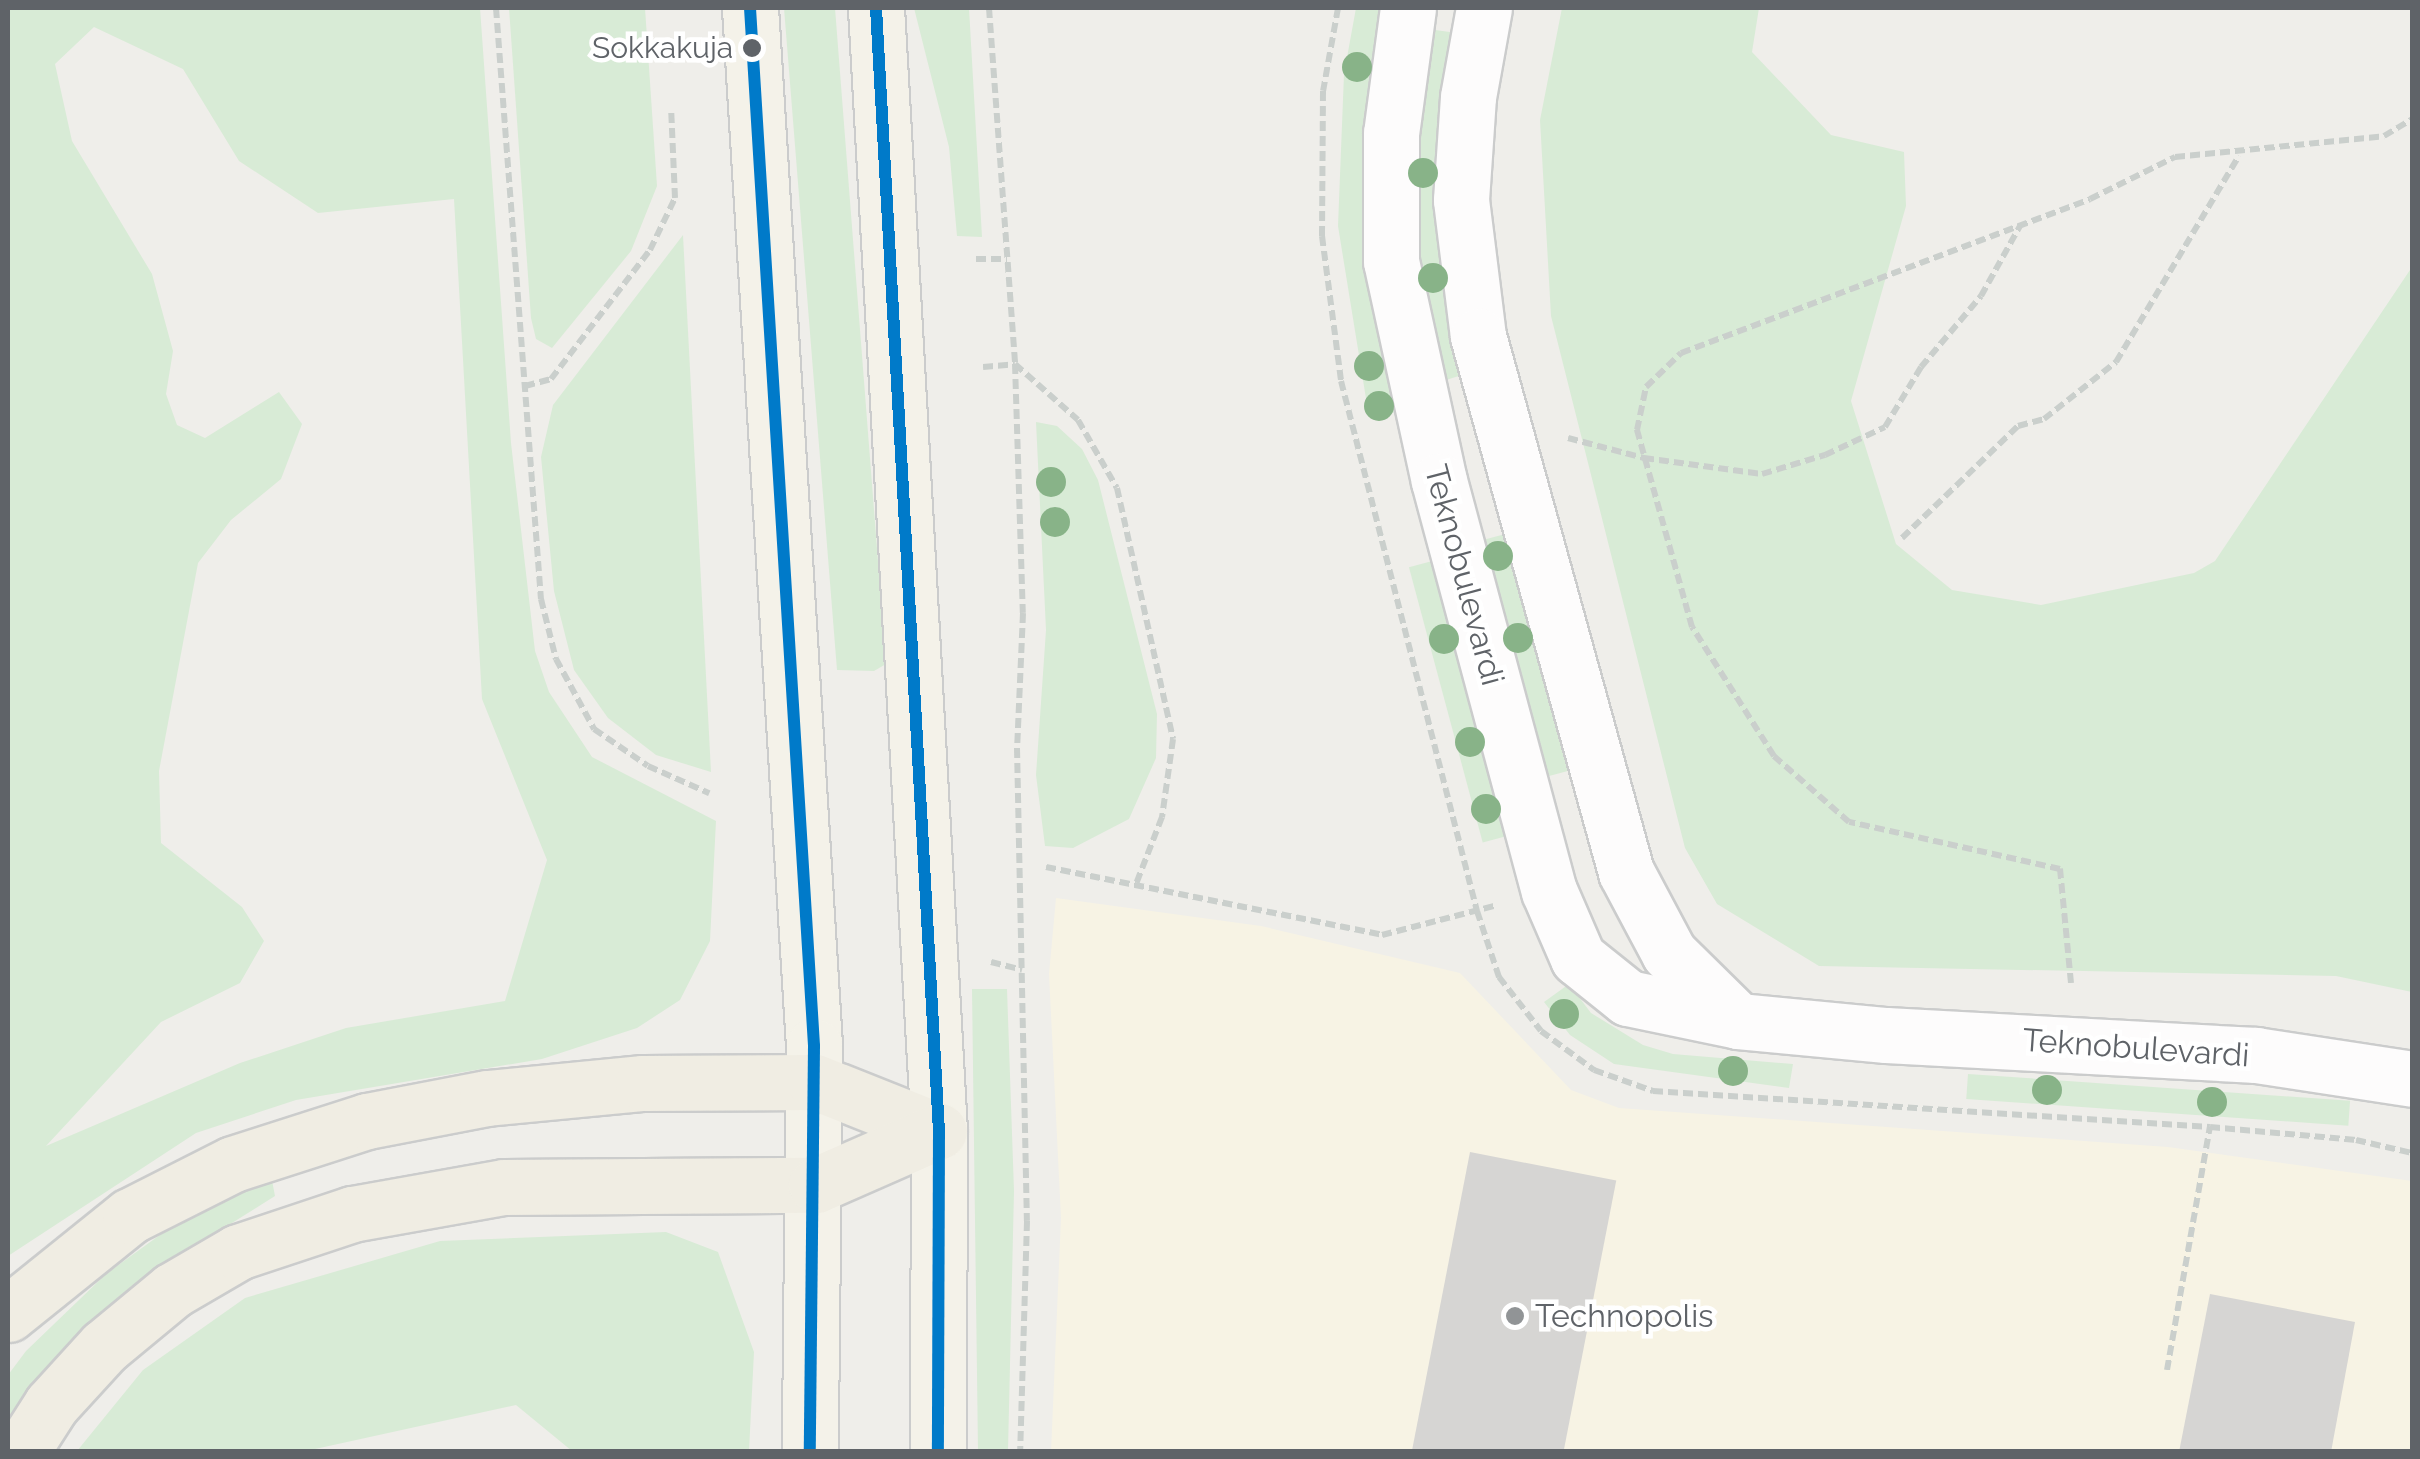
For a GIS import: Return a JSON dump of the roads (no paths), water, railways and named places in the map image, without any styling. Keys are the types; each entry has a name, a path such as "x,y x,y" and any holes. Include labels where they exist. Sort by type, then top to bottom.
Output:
{"highway":[{"path":"8,1314 130,1216 234,1164 367,1121 488,1098 643,1083 815,1082 940,1131"},
{"path":"21,1452 51,1405 104,1346 173,1290 254,1246 352,1214 504,1186 816,1185 940,1131"}],"main road":[{"path":"750,8 815,1082 810,1452"},
{"path":"876,8 940,1131 938,1452"}],"street":[{"name":"Teknobulevardi","path":"1408,8 1392,134 1391,261 1414,389 1550,891 1578,958 1628,998 1738,1020 2256,1055 2412,1080"},
{"path":"1484,8 1461,200 1478,336 1626,872 1669,953 1738,1020"}],"place":[{"name":"Sokkakuja","path":"752,48"},
{"name":"Technopolis","path":"1515,1316"}]}
